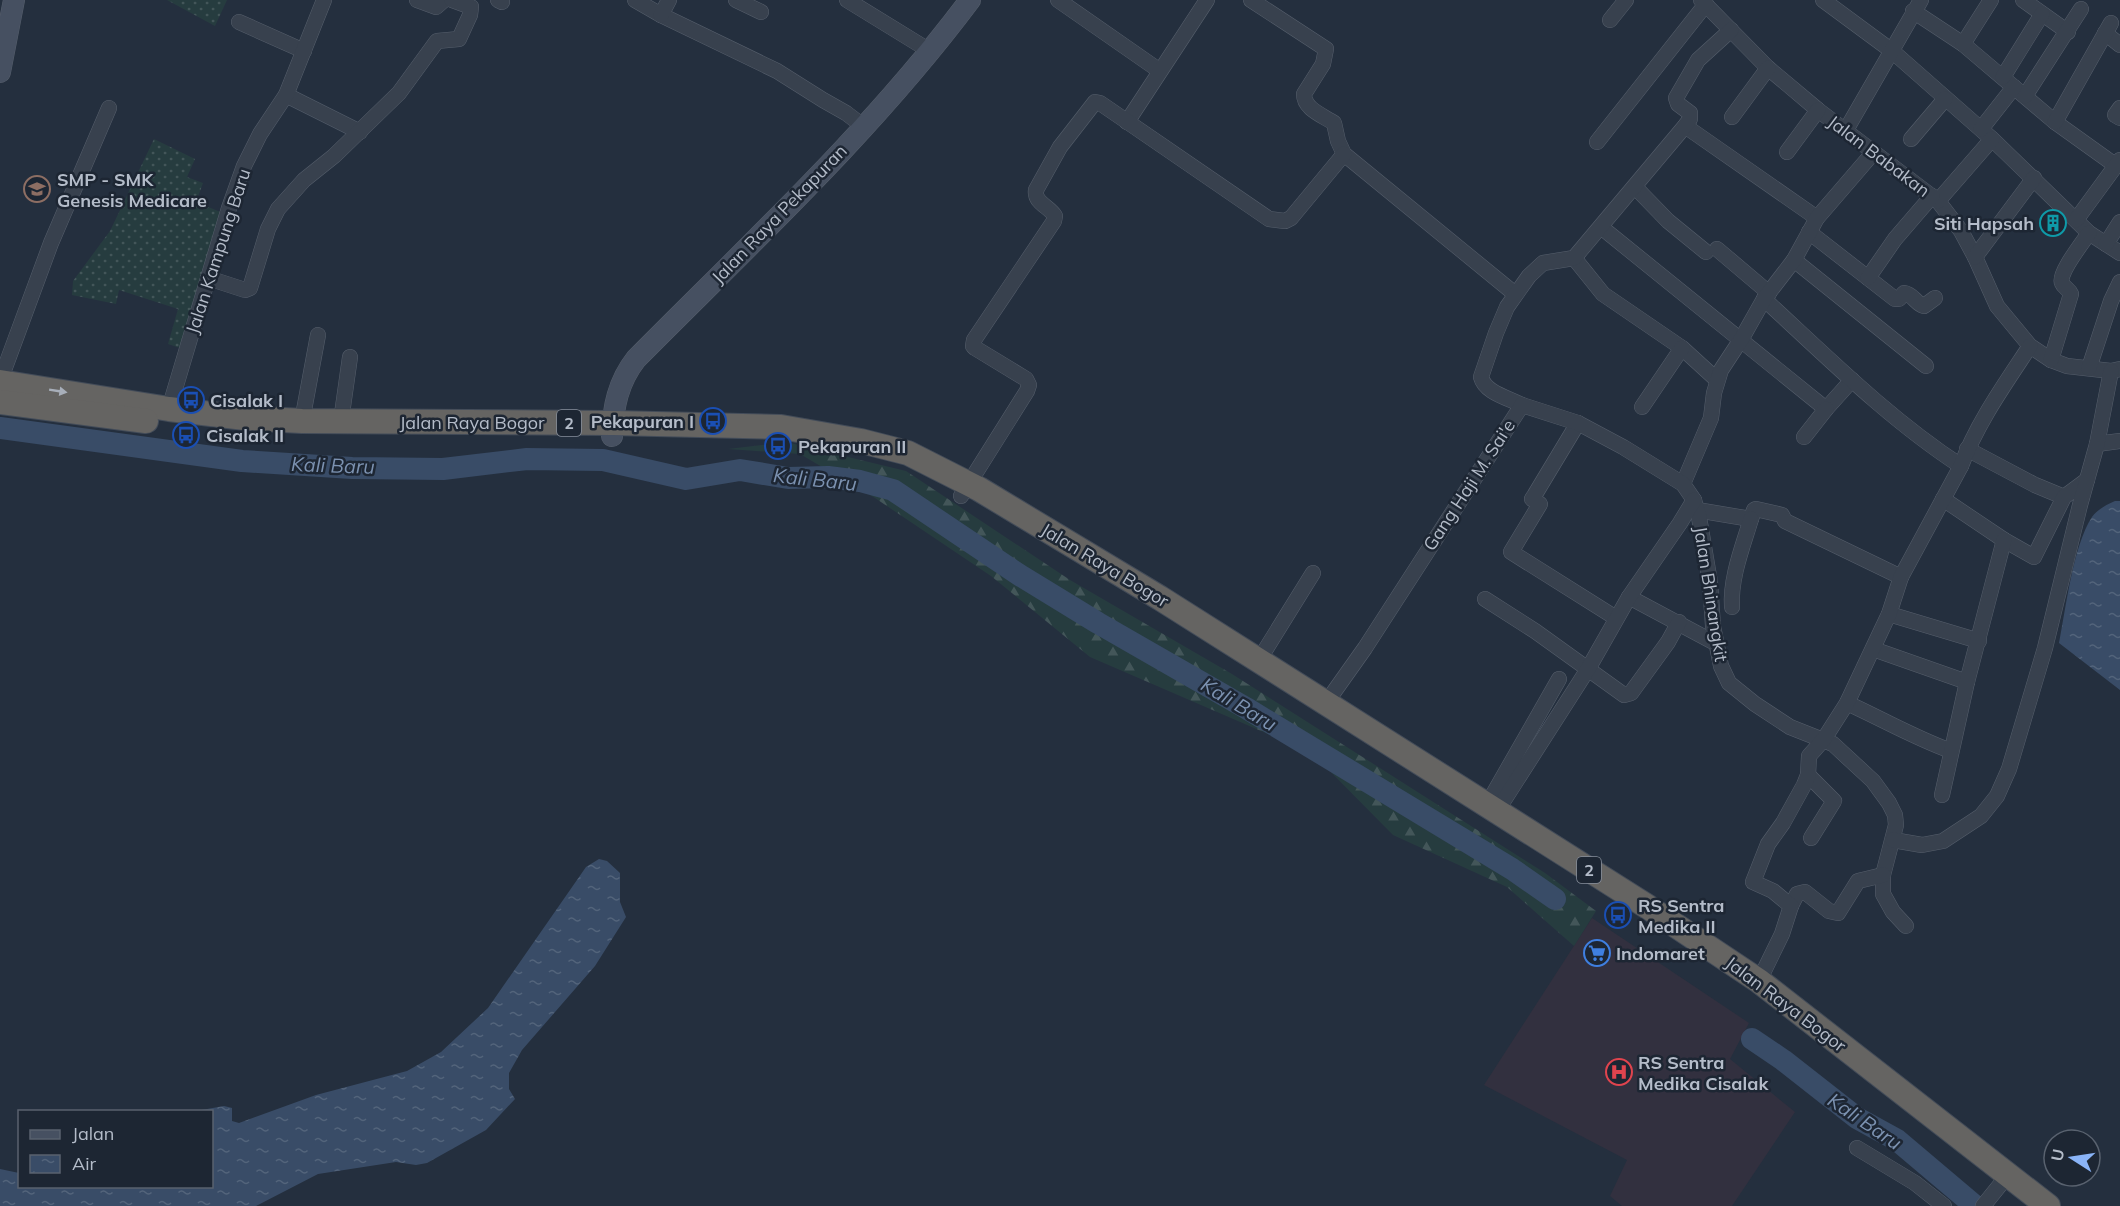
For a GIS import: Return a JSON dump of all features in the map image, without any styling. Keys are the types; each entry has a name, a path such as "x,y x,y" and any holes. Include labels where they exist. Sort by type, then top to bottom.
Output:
{"highway":[{"name":"Jalan Raya Bogor","path":"0,381 170,409 245,418 612,429"},
{"name":"Jalan Raya Bogor","path":"0,402 167,423 270,433 781,427 819,432 908,453 965,490 1224,646 1754,992 1995,1192 2024,1206"},
{"path":"0,407 27,406"},
{"name":"Jalan Raya Bogor","path":"1224,646 1259,660 1648,907 1759,981 1995,1192 2048,1206"}],"main road":[{"path":"0,72 14,0"},
{"name":"Jalan Raya Pekapuran","path":"612,429 618,391 625,372 804,190 930,51 970,0"}],"street":[{"name":"Jalan Kampung Baru","path":"170,409 229,208 244,166 260,134 286,95 324,0"},
{"path":"417,0 436,7 444,0"},
{"path":"208,278 248,291 260,260 268,229 278,209 304,180 360,132 399,93 437,41 459,39 475,4 452,0"},
{"path":"635,0 777,71 846,112 863,126"},
{"path":"661,15 669,0"},
{"path":"736,0 761,12"},
{"path":"847,0 930,51"},
{"path":"1058,0 1160,71"},
{"path":"1127,122 1207,0"},
{"path":"1251,0 1326,49 1323,64 1303,98 1307,105 1334,123 1344,154 1515,294"},
{"path":"1610,20 1626,0"},
{"path":"1823,0 1892,51 1987,134 2089,233 2120,253"},
{"path":"1963,44 1991,0"},
{"path":"2023,0 2068,32"},
{"path":"1597,142 1709,3"},
{"name":"Jalan Babakan","path":"1709,3 1731,30 1768,68 1818,110 1935,199 1961,231 1997,306 2030,346 2051,360 2067,366 2116,370 2031,699 2009,769 1997,796 1981,816 1943,841 1922,845 1893,840"},
{"path":"1846,130 1917,6 2055,122 2118,163 2076,220"},
{"path":"2014,86 2068,32 2081,9"},
{"path":"1868,278 1896,239 1935,199 1987,134 2014,86 2042,14"},
{"path":"239,22 304,51"},
{"path":"2055,122 2108,28 2120,45"},
{"path":"1522,405 1490,390 1481,378 1496,333 1515,294 1543,263 1574,258 1685,126 1690,119 1690,113 1678,104 1676,98 1698,60 1731,30"},
{"path":"1732,117 1768,68"},
{"path":"286,95 360,132"},
{"path":"1911,139 1945,99"},
{"path":"965,490 1028,391 1029,385 1026,379 975,348 973,344 976,334 1054,221 1054,212 1037,200 1036,190 1060,147 1095,102 1100,103 1269,219 1278,221 1291,218 1344,154"},
{"path":"0,381 51,243 109,108"},
{"path":"2120,108 2115,115 2120,118"},
{"path":"1787,152 1818,110"},
{"path":"1685,126 1817,218"},
{"path":"1683,484 1711,418 1720,370 1766,296 1794,260 1817,218 1873,153"},
{"path":"1975,257 2034,178"},
{"path":"1635,187 1668,221 1712,251 1766,296 1852,380 1934,448 1961,466"},
{"path":"2106,244 2120,222"},
{"path":"1601,227 1742,338 1826,409"},
{"path":"1809,232 1895,299 1908,293 1924,306 1935,298"},
{"path":"2051,360 2071,294 2062,284 2063,272 2089,233"},
{"path":"1574,258 1603,294 1682,348 1717,380"},
{"path":"1794,260 1926,366"},
{"path":"2089,368 2111,301 2120,282"},
{"path":"302,421 318,335"},
{"path":"1791,906 1775,892 1753,881 1767,844 1783,823 1808,775 1809,756 1824,739 1847,703 1889,614 1901,577 1961,466 1967,449 2030,346"},
{"path":"1642,407 1682,348"},
{"path":"341,422 350,357"},
{"path":"1804,437 1852,380"},
{"name":"Gang Haji M. Sai'e","path":"1326,703 1365,648 1522,405 1578,423 1623,447 1683,484 1696,505"},
{"path":"1578,423 1532,499 1540,504 1511,552 1616,618"},
{"path":"2097,444 2120,441"},
{"path":"1967,449 2035,485 2064,497"},
{"path":"1943,499 2034,557 2064,497 2086,480"},
{"path":"1492,808 1588,669 1629,597 1680,523 1696,505 1751,519"},
{"name":"Jalan Bhinangkit","path":"1696,505 1710,582 1720,666 1729,683 1755,704 1790,727 1833,744 1873,781 1889,803 1895,815 1896,825 1883,875 1883,894 1893,912 1906,926"},
{"path":"1732,607 1731,598 1736,574 1751,519 1756,509 1782,515 1785,521 1839,545 1901,577"},
{"path":"1941,795 1967,682 2004,540"},
{"path":"1259,660 1313,573"},
{"path":"1629,597 1717,644"},
{"path":"1485,599 1535,631 1622,694 1628,695 1668,642 1679,622"},
{"path":"1889,614 1979,641"},
{"path":"1874,649 1967,682"},
{"path":"1492,808 1559,679"},
{"path":"1847,703 1925,741 1951,751"},
{"path":"1808,775 1834,801 1811,838"},
{"path":"1759,981 1782,934 1797,894 1805,892 1829,911 1838,913 1858,881 1883,875"},
{"path":"1857,1148 1915,1183 1944,1206"}],"shaded area":[{"name":"RS Sentra Medika Cisalak","path":"1592,918 1749,1023 1730,1059 1795,1112 1732,1206 1622,1206 1610,1196 1627,1160 1484,1085"}],"green space":[{"path":"167,0 227,0 215,26"},
{"path":"154,139 195,159 187,177 203,183 196,202 223,213 183,349 168,344 178,309 119,290 116,304 72,295 73,281 110,231"},
{"path":"786,442 906,471 1070,580 1232,674 1545,873 1596,911 1574,946 1507,887 1393,835 1312,753 1090,657 991,576 875,498 800,454 728,449"}],"water":[{"path":"2115,501 2120,501 2120,690 2059,643 2075,560 2085,529 2097,512"},
{"path":"599,859 607,861 620,873 620,902 626,917 595,966 522,1050 509,1073 509,1089 515,1099 486,1130 427,1163 416,1165 396,1162 318,1174 256,1206 0,1206 0,1169 18,1173 18,1188 213,1188 213,1110 202,1110 224,1106 232,1108 232,1121 239,1123 316,1095 407,1071 441,1052 488,1008 586,867"}],"waterway":[{"name":"Kali Baru","path":"0,428 242,461 352,468 443,469 527,459 603,460 686,479 740,470 788,478 828,477 860,481 893,490 1021,576 1246,708 1512,869 1555,899"},
{"name":"Kali Baru","path":"1752,1039 1783,1060 1857,1118 1897,1140 1975,1206"}],"place":[{"name":"SMP - SMK Genesis Medicare","path":"37,189"},
{"name":"Siti Hapsah","path":"2053,223"},
{"name":"Cisalak I","path":"191,400"},
{"name":"Pekapuran I","path":"713,421"},
{"name":"Cisalak II","path":"186,435"},
{"name":"Pekapuran II","path":"778,446"},
{"name":"RS Sentra Medika II","path":"1618,915"},
{"name":"Indomaret","path":"1597,953"},
{"name":"RS Sentra Medika Cisalak","path":"1619,1072"}]}
